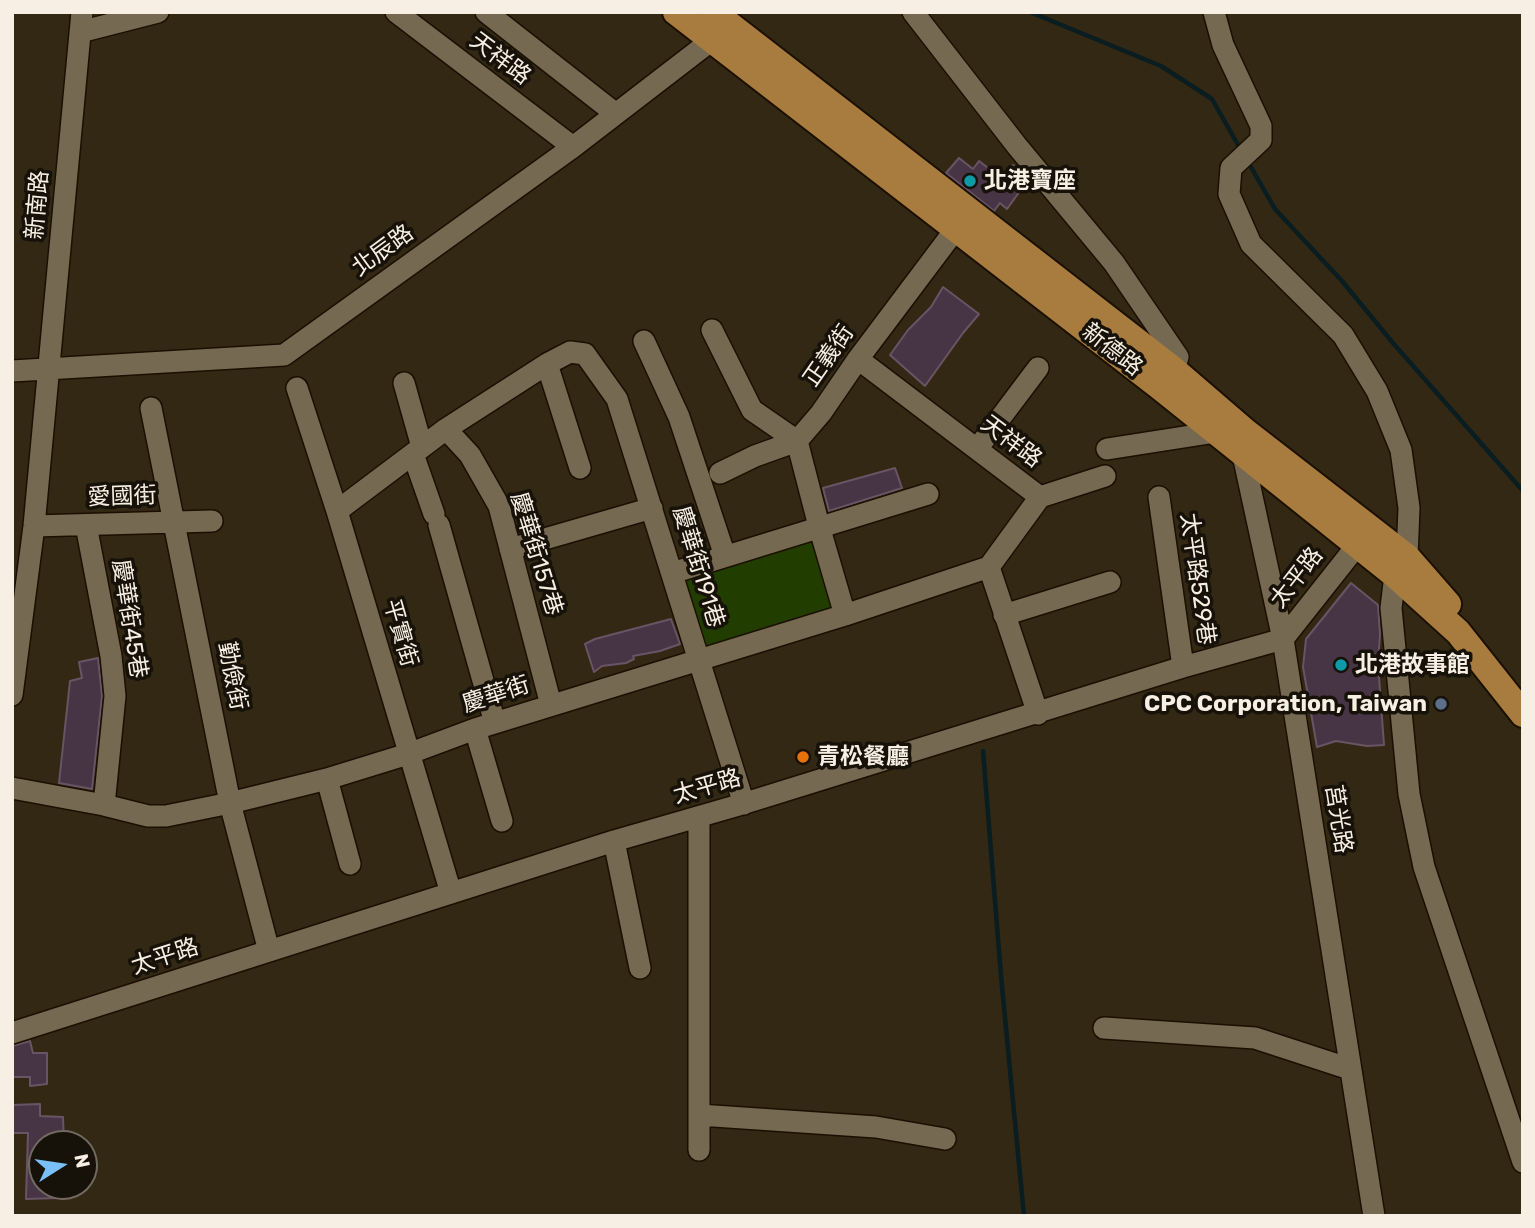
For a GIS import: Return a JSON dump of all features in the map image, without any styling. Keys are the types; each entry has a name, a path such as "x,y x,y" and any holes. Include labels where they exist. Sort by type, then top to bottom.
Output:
{"main road":[{"name":"新德路","path":"676,12 717,25 1364,536 1401,566 1523,690"},
{"name":"新德路","path":"717,25 955,230 1167,379 1216,432 1245,444"},
{"name":"新德路","path":"1401,566 1523,714"}],"street":[{"path":"81,22 158,12"},
{"name":"天祥路","path":"396,12 573,147"},
{"path":"486,12 616,114"},
{"path":"913,12 1017,146 1114,263 1178,357 1167,379"},
{"path":"1214,12 1223,45 1261,126 1261,140 1231,168 1229,194 1251,244 1343,335 1377,391 1401,450 1409,508 1401,566 1391,608 1409,794 1424,867 1523,1162"},
{"name":"新南路","path":"12,695 17,619 34,526 81,22"},
{"name":"北辰路","path":"12,371 284,355 573,147 616,114 717,25"},
{"name":"正義街","path":"797,441 821,413 955,230"},
{"path":"712,330 752,410 797,441 845,615"},
{"path":"644,341 679,416 725,556"},
{"name":"慶華街191巷","path":"547,364 570,352 585,354 617,399 744,804"},
{"name":"天祥路","path":"858,359 1040,497 989,567"},
{"path":"337,511 446,429 547,364 580,468"},
{"path":"977,449 1038,368"},
{"path":"404,383 417,451 437,519 485,726 502,821"},
{"name":"平實街","path":"297,388 337,511 451,893"},
{"name":"勤儉街","path":"151,408 230,803 269,951"},
{"name":"慶華街157巷","path":"446,429 470,456 499,506 551,705"},
{"path":"1107,449 1216,432"},
{"path":"720,472 797,441"},
{"name":"莒光路","path":"1245,444 1283,639 1374,1216"},
{"path":"1040,497 1105,476"},
{"path":"672,573 928,494"},
{"name":"太平路529巷","path":"1159,497 1184,667"},
{"path":"510,549 652,508"},
{"name":"愛國街","path":"34,526 212,521"},
{"name":"慶華街45巷","path":"86,525 111,656 115,696 104,805"},
{"name":"太平路","path":"12,1033 614,841 744,804 1184,667 1283,639 1364,536"},
{"path":"989,567 1038,714"},
{"name":"慶華街","path":"12,788 148,816 166,816 230,803 327,779 408,754 485,726 845,615 989,567"},
{"path":"1004,615 1110,582"},
{"path":"327,779 351,864"},
{"path":"699,817 699,1150"},
{"path":"614,841 640,968"},
{"path":"1104,1028 1255,1038 1350,1069"},
{"path":"699,1115 876,1127 945,1139"}],"green space":[{"path":"819,526 845,615 699,660 672,573"}],"building":[{"name":"北港寶座","path":"959,158 973,169 979,161 1001,178 1013,165 1028,180 1007,209 1000,203 994,211 946,173"},
{"path":"943,287 979,314 925,386 890,355 908,330 931,307"},
{"path":"895,468 902,488 829,511 823,488"},
{"name":"北港故事館","path":"1351,583 1378,605 1378,663 1384,745 1367,746 1336,741 1317,747 1303,667 1306,639"},
{"path":"671,619 680,644 633,656 634,659 626,663 602,666 594,672 585,644"},
{"path":"98,658 102,696 92,789 59,783 70,681 82,678 79,662"},
{"path":"30,1041 33,1053 47,1053 47,1084 30,1086 30,1077 12,1077 12,1046"},
{"path":"40,1104 40,1116 63,1117 63,1130 12,1133 12,1105"},
{"path":"28,1133 28,1199 26,1199"}],"waterway":[{"path":"1030,12 1161,66 1212,99 1242,152"},
{"path":"1248,162 1275,209 1342,281 1523,491"},
{"path":"983,751 1024,1216"}],"place":[{"name":"北港寶座","path":"970,181"},
{"name":"北港故事館","path":"1341,665"},
{"name":"CPC Corporation, Taiwan","path":"1441,704"},
{"name":"青松餐廳","path":"803,757"}]}
